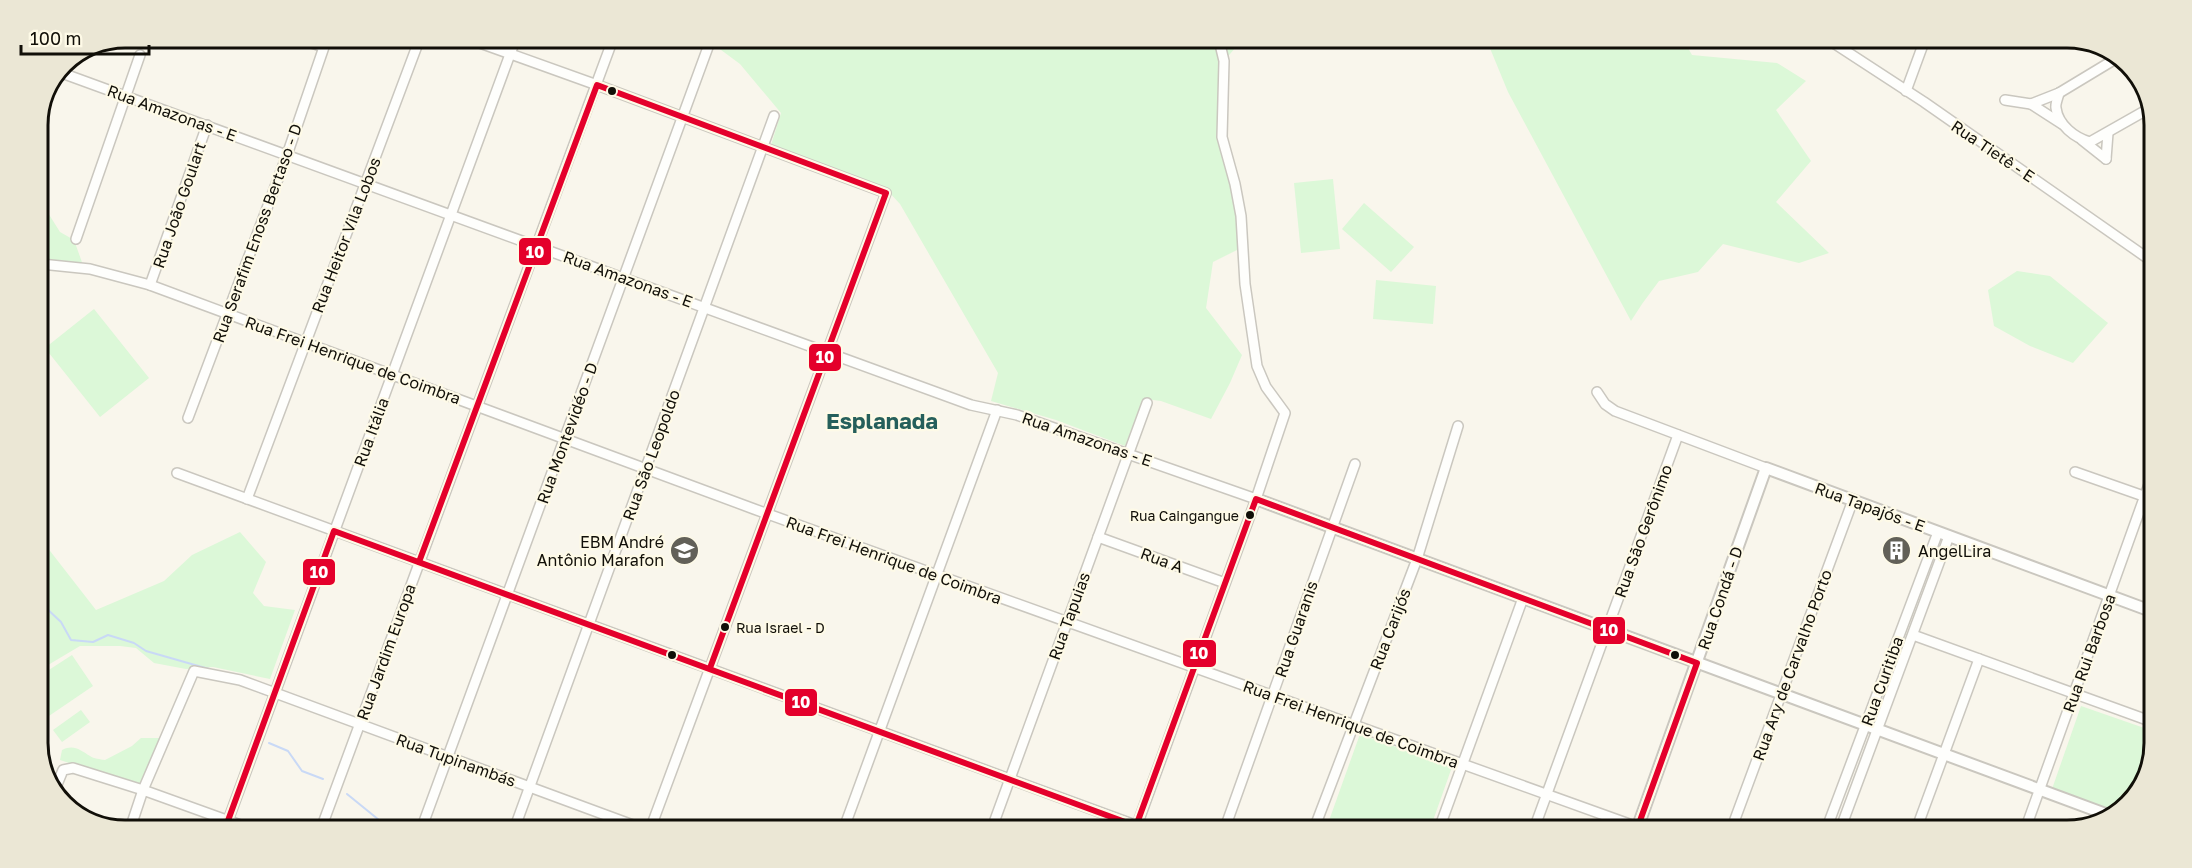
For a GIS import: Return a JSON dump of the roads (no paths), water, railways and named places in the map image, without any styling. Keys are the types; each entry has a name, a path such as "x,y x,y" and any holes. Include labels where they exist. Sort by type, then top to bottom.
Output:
{"street":[{"name":"Rua Serafim Enoss Bertaso - D","path":"188,418 288,155 324,48"},
{"name":"Rua Heitor Vila Lobos","path":"247,499 416,48"},
{"path":"494,48 886,193 654,820"},
{"name":"Rua Itália","path":"228,820 512,48"},
{"name":"Rua Jardim Europa","path":"324,820 610,48"},
{"name":"Rua Montevidéo - D","path":"424,820 708,48"},
{"path":"1141,820 1285,413 1266,387 1257,366 1245,284 1241,216 1222,137 1224,61 1221,48"},
{"name":"Rua Tietê - E","path":"1841,48 2144,256"},
{"path":"1906,91 1922,48"},
{"path":"76,239 140,55"},
{"path":"2031,104 2059,93 2111,62"},
{"name":"Rua Amazonas - E","path":"67,75 971,405 1017,415 1256,499 2101,812"},
{"path":"2059,93 2055,108 2064,126"},
{"path":"2005,100 2031,104 2106,159 2108,133"},
{"path":"2080,139 2090,142 2142,112"},
{"name":"Rua São Leopoldo","path":"517,820 774,116"},
{"name":"Rua João Goulart","path":"150,285 207,125"},
{"name":"Rua Frei Henrique de Coimbra","path":"48,265 90,269 150,285 767,514 1614,820"},
{"name":"Rua Tapajós - E","path":"1597,392 1605,404 1615,411 2144,609"},
{"name":"Rua Tapuias","path":"995,820 1147,403"},
{"path":"847,820 997,410"},
{"name":"Rua Carijós","path":"1317,820 1417,559 1458,426"},
{"name":"Rua São Gerônimo","path":"1537,820 1678,435"},
{"name":"Rua Guaranis","path":"1228,820 1355,464"},
{"name":"Rua Condá - D","path":"1642,820 1766,468"},
{"path":"2075,472 2144,497"},
{"path":"177,473 1116,820"},
{"name":"Rua Ary de Carvalho Porto","path":"1735,820 1853,500"},
{"name":"Rua Rui Barbosa","path":"2029,820 2109,596 2144,508"},
{"name":"Rua Curitiba","path":"1830,820 1938,532"},
{"name":"Rua Curitiba","path":"1844,820 1949,536"},
{"name":"Rua A","path":"1098,537 1225,583"},
{"path":"1442,820 1523,598"},
{"path":"1913,635 2144,719"},
{"path":"1920,820 1979,659"},
{"name":"Rua Tupinambás","path":"143,790 194,671 240,680 619,820"},
{"path":"58,781 63,770 73,768 83,770 143,790 219,820"},
{"path":"133,820 143,790"}],"waterway":[{"path":"48,610 61,622 71,640 93,642 108,635 134,643 146,651 209,669"},
{"path":"255,690 264,694"},
{"path":"269,743 288,751 302,771 323,779"},
{"path":"347,794 379,820"}],"place":[{"name":"Rua Caingangue","path":"1250,515"},
{"name":"EBM André Antônio Marafon","path":"685,551"},
{"name":"AngelLira","path":"1897,551"},
{"name":"Rua Israel - D","path":"725,627"}],"district":[{"name":"Esplanada","path":"882,421"}]}
